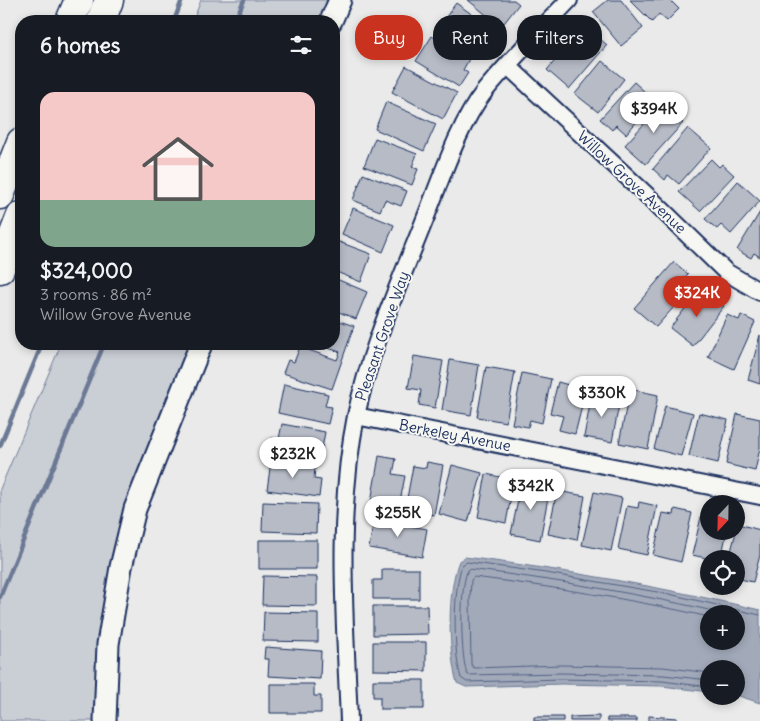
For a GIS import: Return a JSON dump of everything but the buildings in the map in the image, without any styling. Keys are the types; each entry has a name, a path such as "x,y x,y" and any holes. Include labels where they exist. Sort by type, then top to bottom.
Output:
{"highway":[{"path":"73,15 79,0"},
{"path":"103,15 109,0"},
{"path":"0,194 15,157"},
{"path":"0,269 15,231"}],"street":[{"path":"334,15 340,0"},
{"name":"Pleasant Grove Way","path":"349,721 344,588 345,511 349,461 356,416 366,375 386,318 458,138 483,94 569,0"},
{"name":"Willow Grove Avenue","path":"508,66 653,200 726,272 760,292"},
{"path":"105,721 108,644 121,567 135,509 199,350"},
{"name":"Berkeley Avenue","path":"356,416 728,488 760,496"}],"shaded area":[{"path":"201,0 332,0 326,15 195,15"},
{"path":"58,350 191,350 128,506 98,721 0,721 0,489"}],"water":[{"path":"465,557 576,573 737,605 700,605 700,650 745,650 745,607 760,610 760,703 745,698 745,660 700,660 700,691 662,686 561,684 466,687 457,683 452,655 450,621 452,588 459,561"}],"waterway":[{"path":"176,15 182,0"},
{"path":"238,15 244,0"},
{"path":"0,446 40,350"},
{"path":"0,597 102,350"}]}
